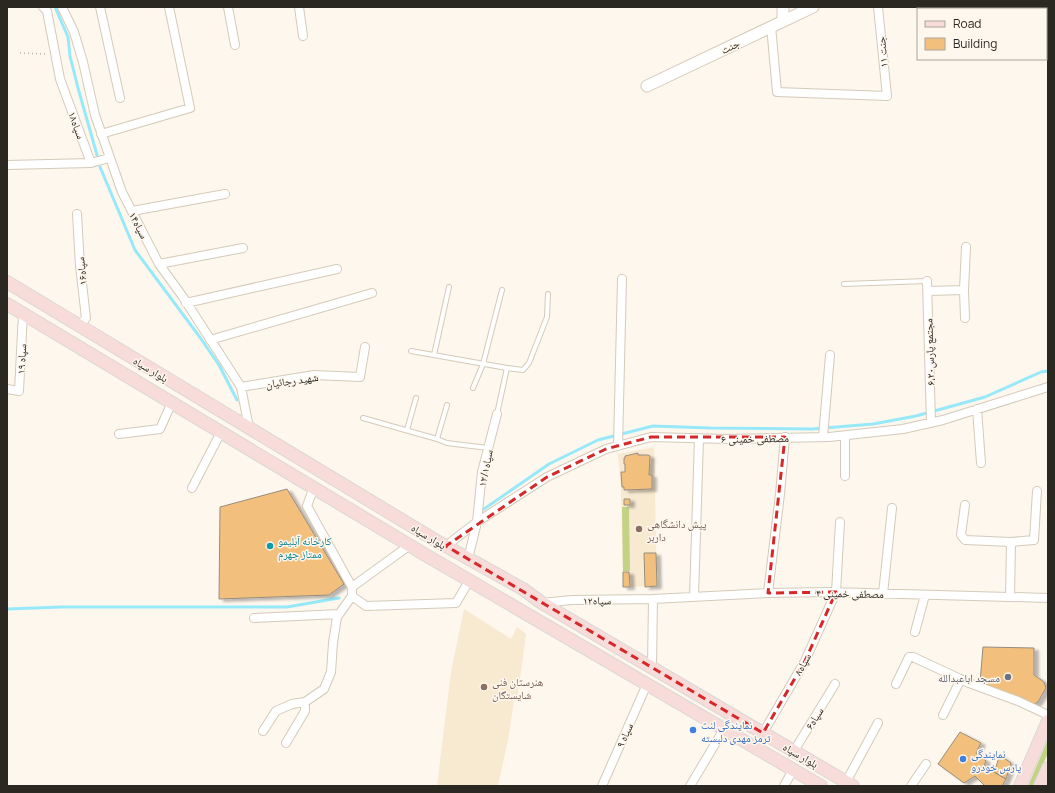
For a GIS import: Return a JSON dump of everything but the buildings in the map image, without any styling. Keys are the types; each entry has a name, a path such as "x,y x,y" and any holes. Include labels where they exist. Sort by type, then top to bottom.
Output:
{"main road":[{"name":"بلوار سپاه","path":"7,282 446,546 523,589 542,602 850,784"},
{"name":"بلوار سپاه","path":"7,304 469,580 821,786"},
{"path":"530,616 542,602"},
{"path":"1020,786 1048,722"},
{"path":"1040,786 1048,768"}],"street":[{"name":"سپاه۱۸","path":"43,7 47,11 60,79 91,163"},
{"name":"سپاه۱۴","path":"62,7 74,32 83,62 95,115 122,192 159,264 240,387 249,428"},
{"path":"100,7 120,98"},
{"path":"101,134 190,108 169,7"},
{"path":"228,7 235,45"},
{"path":"299,7 303,36"},
{"path":"783,7 783,21"},
{"name":"جنت","path":"647,86 813,7"},
{"name":"جنت ۱۱","path":"771,26 777,92 887,96 878,7"},
{"path":"7,165 91,163 109,158"},
{"path":"132,211 225,194"},
{"name":"سپاه۱۶","path":"77,214 80,266 86,318 79,326"},
{"path":"965,318 964,290 966,247"},
{"path":"159,264 243,248"},
{"path":"186,303 336,269"},
{"path":"618,446 622,279"},
{"name":"۶،مجتمع پارس۲۰","path":"927,281 931,423"},
{"path":"928,291 964,290"},
{"path":"210,340 372,292"},
{"name":"سپاه ۱۹","path":"7,389 20,391 23,313"},
{"name":"شهید رجائیان","path":"240,387 314,375 360,377 365,347"},
{"path":"823,437 830,355"},
{"name":"مصطفی خمینی ۶","path":"477,522 547,477 606,450 651,437 727,439 823,437 903,429 931,423 1048,387"},
{"path":"119,434 160,429 172,402"},
{"path":"977,409 981,463"},
{"name":"سپاه۱۲/۱","path":"468,558 477,522 482,472 497,414"},
{"path":"192,488 221,432"},
{"path":"845,436 845,476"},
{"path":"768,593 780,494 785,437"},
{"path":"694,597 699,438"},
{"path":"263,731 276,711 292,704 305,702 324,689 331,672 337,617 352,596 352,587 307,506 314,487"},
{"path":"965,505 961,535 965,540 1011,542 1034,540 1037,491"},
{"path":"883,594 892,508"},
{"path":"446,546 477,522"},
{"path":"836,592 840,522"},
{"path":"1010,597 1011,542"},
{"path":"352,587 410,545"},
{"path":"352,596 366,606 456,603 469,580"},
{"name":"مصطفی خمینی ۴","path":"653,599 768,593 836,592 1048,598"},
{"name":"سپاه۸","path":"763,733 805,661 836,592"},
{"path":"915,632 925,595"},
{"path":"652,667 653,599"},
{"name":"سپاه۱۲","path":"542,602 653,599"},
{"path":"254,618 339,614"},
{"path":"896,684 909,657 913,657 961,679 1018,701 1048,715"},
{"path":"943,715 961,679"},
{"name":"سپاه ۹","path":"602,786 647,684"},
{"name":"سپاه۶","path":"794,751 835,684"},
{"path":"286,743 306,711 305,702"},
{"path":"850,784 878,723"},
{"path":"690,786 724,729"},
{"path":"911,786 926,764"},
{"path":"784,786 793,770"}],"lane":[{"path":"844,284 927,281"},
{"path":"434,355 449,287"},
{"path":"473,388 483,364 502,290"},
{"path":"411,351 524,370 529,363 548,317 548,294"},
{"path":"497,414 507,368"},
{"path":"407,430 416,398"},
{"path":"437,439 447,405"},
{"path":"364,418 447,443 488,448"}],"path":[{"path":"20,53 55,54"}],"highlighted area":[{"path":"651,437 785,437 768,593 836,592 805,661 763,733 446,546 547,477 606,449"}],"shaded area":[{"name":"پیش دانشگاهی داربر","path":"654,447 657,586 623,587 621,489 618,454"},
{"name":"هنرستان فنی شایستگان","path":"464,609 511,639 517,627 526,634 517,701 514,701 508,740 498,786 437,786 451,672"}],"green space":[{"path":"622,507 629,507 630,571 623,571"},
{"path":"1048,739 1048,753 1034,786 1028,786"}],"waterway":[{"path":"55,7 68,37 70,56 97,155"},
{"path":"100,167 135,250 219,365 237,400"},
{"path":"484,509 549,464 598,440 653,426 812,429 873,424 916,416 985,397 1041,372 1048,371"},
{"path":"7,609 62,607 287,607 339,598"}],"place":[{"name":"پیش دانشگاهی داربر","path":"639,529"},
{"name":"کارخانه آبلیمو ممتاز جهرم","path":"270,546"},
{"name":"مسجد اباعبدالله","path":"1008,677"},
{"name":"هنرستان فنی شایستگان","path":"484,687"},
{"name":"نمایندگی لنت ترمز مهدی دلبسته","path":"693,730"},
{"name":"نمایندگی پارس خودرو","path":"963,759"}]}
